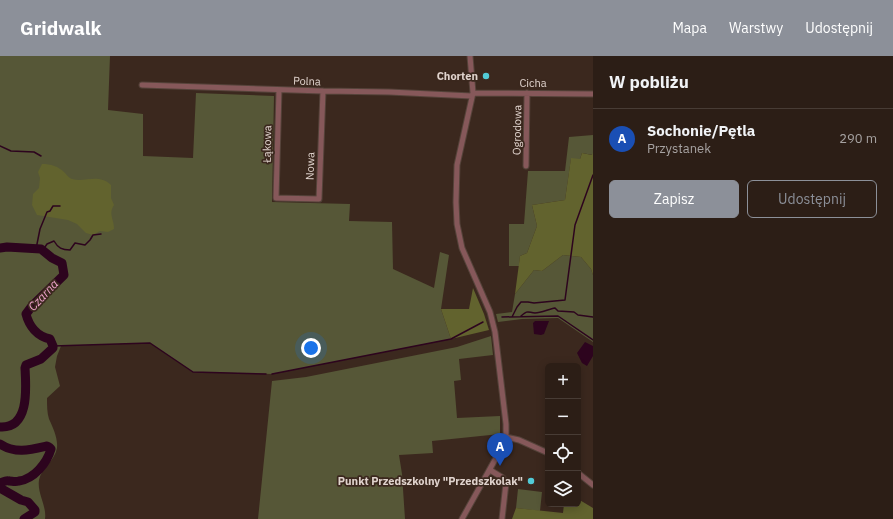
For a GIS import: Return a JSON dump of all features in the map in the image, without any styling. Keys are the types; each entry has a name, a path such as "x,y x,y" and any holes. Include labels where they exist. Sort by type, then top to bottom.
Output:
{"street":[{"path":"462,519 490,470 506,437 506,424 495,332 490,312 462,248 457,224 457,165 472,94 470,56"},
{"name":"Polna","path":"142,85 278,90 472,94"},
{"name":"Łąkowa","path":"276,198 278,90"},
{"name":"Nowa","path":"276,198 319,199 323,91"},
{"name":"Ogrodowa","path":"526,166 527,93"},
{"name":"Cicha","path":"472,94 593,94"},
{"path":"506,437 519,440 545,452"},
{"path":"490,470 503,478 506,483 502,519"},
{"path":"581,475 593,485"}],"green space":[{"path":"0,56 110,56 108,110 143,114 143,156 193,158 196,93 274,96 272,202 350,204 349,221 392,222 393,269 434,288 440,252 449,255 441,309 451,339 272,374 193,372 150,343 61,346 55,367 60,386 47,398 48,417 54,429 57,448 54,457 42,472 39,480 39,490 45,509 45,519 0,519"},
{"path":"593,135 593,155 582,153 580,159 571,159 565,200 532,205 537,226 527,253 520,256 519,266 509,266 509,224 524,224 528,171 565,171 569,137"},
{"path":"563,255 581,257 591,269 593,275 593,342 558,318 522,319 498,322 496,314 512,312 515,294 534,270 542,271"},
{"path":"491,336 493,355 459,359 461,380 454,381 457,418 500,416 500,434 432,441 433,453 399,455 402,474 405,519 258,519 272,381 306,377 457,347"},
{"path":"518,489 542,492 540,511 516,508"}],"shaded area":[{"path":"582,153 592,155 593,153 593,275 591,269 581,257 563,255 542,271 534,270 515,294 520,256 527,253 537,226 532,205 565,200 571,158 580,159"},
{"path":"42,164 57,167 72,179 96,179 106,181 111,185 111,198 114,205 111,214 114,229 108,232 100,231 93,235 86,233 77,224 68,220 37,215 32,205 33,194 39,188 40,178 38,172"},
{"path":"473,288 489,330 451,339 441,309 469,309"},
{"path":"535,321 549,321 544,334 534,334 533,323"},
{"path":"585,342 593,346 593,356 587,366 582,363 577,353"},
{"path":"581,501 593,508 593,519 512,519 516,508 563,513 564,507 581,507"}],"waterway":[{"path":"0,146 11,151 34,152 41,156"},
{"path":"512,317 521,302 534,303 565,300 575,225 593,175"},
{"path":"36,249 40,229 47,212 50,211 53,206 60,206"},
{"path":"43,250 47,244 54,241 60,248 70,250 75,243 85,245 93,235 101,234"},
{"name":"Czarna","path":"0,248 41,249 52,258 62,263 64,275 32,306 26,314 29,323 34,330 41,336 50,339 53,348 41,359 26,365 25,396 21,414 17,421 10,426 0,427"},
{"path":"521,316 526,312 537,313 555,308 558,311 574,312 578,315 593,317"},
{"path":"502,317 558,316 593,340"},
{"path":"272,374 451,339 483,322"},
{"path":"53,346 150,343 193,372 266,374"},
{"name":"Czarna","path":"0,444 17,450 29,450 47,446 51,449 43,465 35,474 25,480 0,483"},
{"name":"Czarna","path":"0,488 21,500 28,502 35,510 35,512 24,519"}],"place":[{"name":"Chorten","path":"486,76"},
{"name":"Sochonie/Pętla","path":"500,466"},
{"name":"Punkt Przedszkolny \"Przedszkolak\"","path":"531,481"}]}
